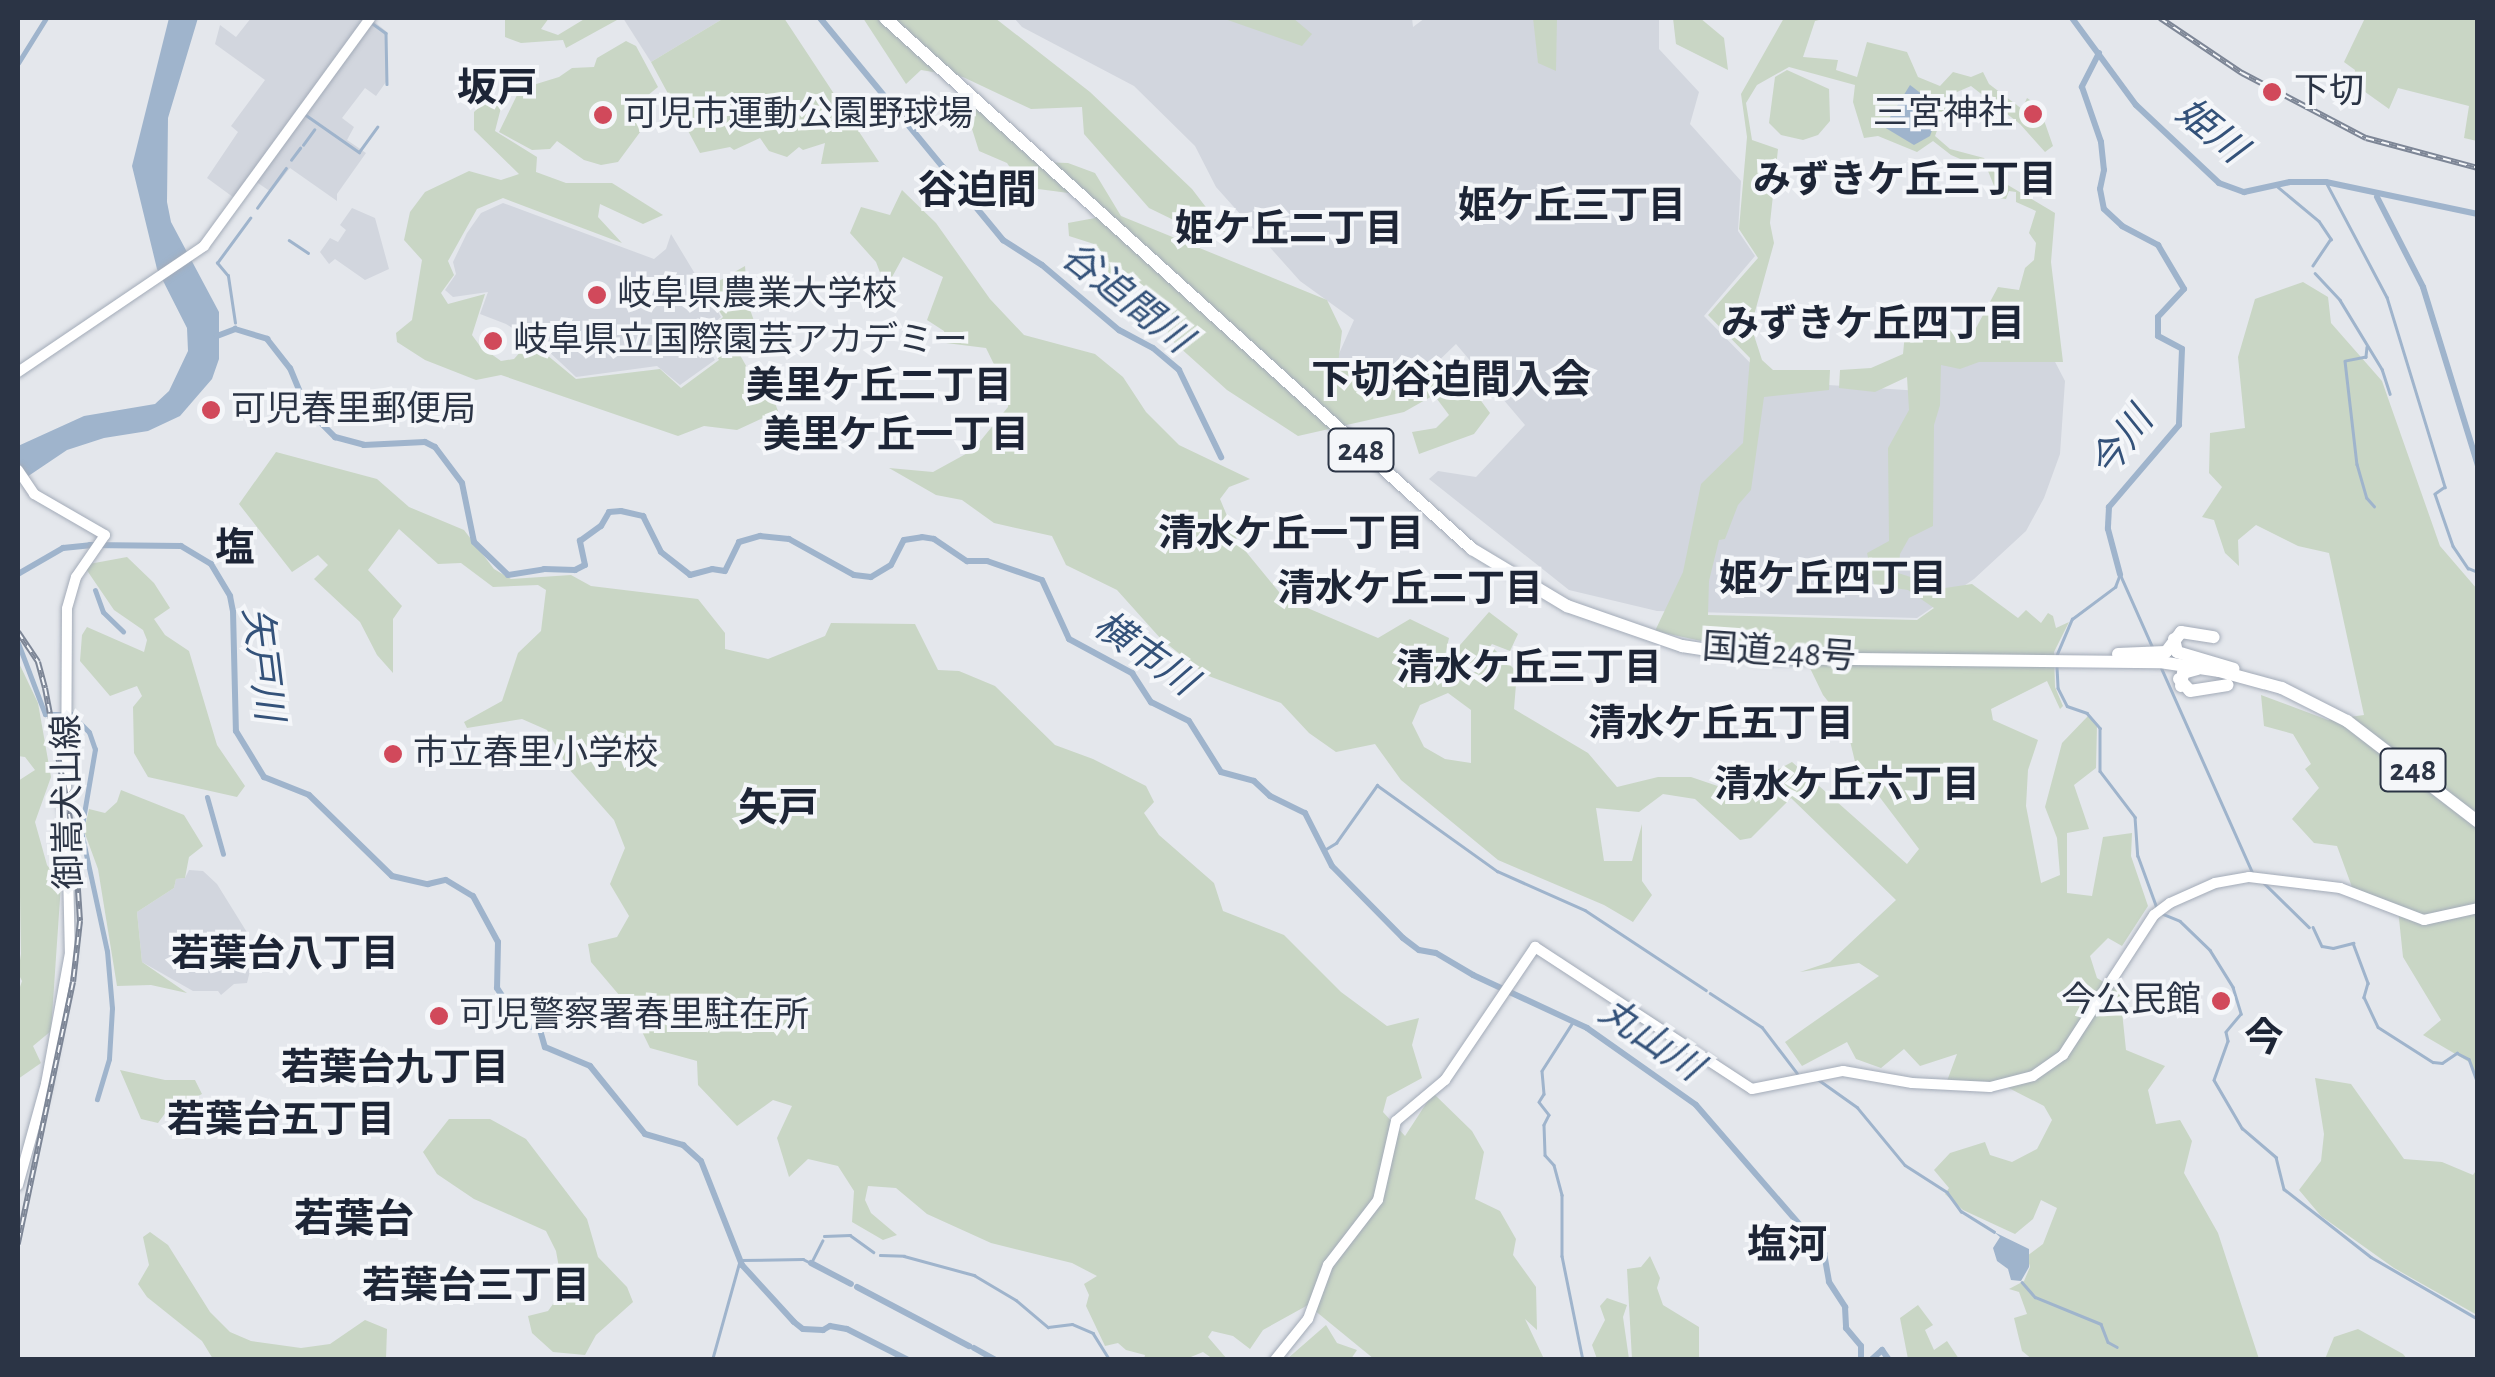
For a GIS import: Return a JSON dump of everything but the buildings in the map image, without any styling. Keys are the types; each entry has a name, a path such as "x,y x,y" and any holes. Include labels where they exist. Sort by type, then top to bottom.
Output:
{"highway":[{"name":"国道248号","path":"884,18 1422,506 1472,549 1518,580 1608,624 1692,649 1760,658 1942,660 2090,656 2157,660 2284,684 2350,716 2478,819"},
{"path":"2181,686 2175,670 2157,660 2181,632 2214,637"},
{"path":"2174,640 2178,652 2224,670"},
{"name":"国道248号","path":"2052,658 2157,660"},
{"name":"国道248号","path":"2224,670 2278,687 2372,737 2478,819"},
{"path":"2181,686 2198,692 2224,670"},
{"path":"2181,686 2186,671 2224,670"}],"main road":[{"path":"18,372 192,256 369,19"},
{"name":"御嵩犬山線","path":"18,470 34,494 105,535 76,577 68,609 66,787 61,796 68,843 70,953 46,1084 18,1185"},
{"path":"1275,1360 1308,1320 1328,1264 1378,1200 1396,1121 1445,1080 1535,946 1752,1089 1843,1071 1912,1084 2002,1086 2032,1076 2069,1049 2159,911 2215,883 2249,878 2340,888 2424,920 2478,908"}],"shaded area":[{"path":"251,18 370,18 387,32 386,82 376,96 365,88 342,118 354,127 347,140 366,153 337,194 337,201 290,168 271,192 252,179 237,200 207,178 238,132 231,126 265,80 215,44 220,25 236,37"},
{"path":"623,18 724,18 651,62"},
{"path":"1014,18 1412,18 1413,27 1425,18 1659,18 1659,49 1699,92 1690,124 1741,181 1738,231 1755,256 1704,316 1768,381 1921,391 1927,362 2052,356 2065,381 2060,454 2044,498 2026,531 1974,579 1917,618 1657,611 1569,590 1429,479 1438,471 1476,477 1525,425 1456,344 1396,402 1325,385 1354,320 1300,281 1216,187 1195,146 1134,86 1022,27"},
{"name":"岐阜県農業大学校","path":"503,203 654,259 666,249 671,234 721,317 700,335 715,360 680,385 657,366 576,377 545,348 506,324 480,314 488,292 453,297 445,290 456,274 453,262 467,233 481,213"},
{"path":"352,208 375,218 389,269 365,280 335,259 329,264 320,252 330,238 338,242 346,230 340,225"},
{"path":"189,870 203,871 217,884 248,934 253,959 247,983 234,984 221,995 218,991 193,991 142,962 137,912 174,888 176,879 185,878"}],"green space":[{"path":"505,18 549,18 541,29 558,35 586,18 617,20 566,48 563,40 521,43 505,37"},
{"path":"724,18 784,18 879,162 821,164 825,143 803,150 799,147 787,157 769,151 760,138 734,150 730,147 700,153 651,62"},
{"path":"863,18 995,18 1090,92 1192,189 1225,232 1188,227 1149,208 1084,134 1082,107 1031,109 963,77 921,70 906,84"},
{"path":"1222,18 1293,18 1312,34 1302,46"},
{"path":"1533,18 1557,18 1556,71 1538,63"},
{"path":"1673,18 1700,18 1724,38 1728,70 1676,44"},
{"path":"1784,18 1827,18 1815,21 1803,57 1838,60 1836,70 1857,77 1867,42 1907,52 1918,77 1940,86 1953,72 1971,77 1983,72 1989,84 2022,109 2027,98 2039,106 2053,146 2045,152 2020,124 1971,86 1950,95 1935,136 1950,149 1984,158 2001,181 2055,213 2051,262 2063,362 1979,362 1960,369 1941,365 1940,405 1934,425 1933,526 1909,538 1900,554 1898,573 1945,588 1972,584 2018,618 2026,610 2041,623 2048,613 2053,616 2056,628 2069,622 2054,652 2055,687 2063,706 2060,709 2047,681 1991,709 1993,720 2038,740 2028,770 2026,806 2041,883 2060,875 2057,838 2045,807 2062,743 2088,716 2097,725 2096,768 2074,785 2089,829 2067,833 2067,893 2092,896 2103,837 2132,833 2131,856 2148,906 2122,946 2108,938 2090,956 2097,978 2120,992 2126,1050 2165,1066 2148,1090 2156,1124 2180,1120 2192,1141 2184,1173 2218,1233 2259,1359 2033,1360 2022,1351 2014,1318 2027,1314 2019,1292 2009,1289 2024,1281 2030,1267 2027,1256 2043,1244 2057,1208 2041,1200 2033,1219 2015,1234 1963,1210 1945,1194 1949,1188 1934,1170 1950,1153 1985,1142 1990,1155 2012,1162 2037,1149 2052,1120 2044,1106 1997,1082 1947,1081 1957,1054 1920,1066 1904,1049 1881,1068 1856,1059 1847,1042 1802,1066 1785,1042 1879,976 1859,963 1800,972 1830,962 1896,900 1791,798 1751,838 1740,840 1695,799 1663,794 1639,812 1596,808 1604,861 1632,861 1642,824 1642,881 1652,895 1633,922 1604,905 1498,860 1401,780 1375,744 1336,752 1309,733 1281,703 1206,675 1161,639 1117,590 1066,565 1052,536 994,523 962,500 936,495 889,468 933,472 973,450 1008,407 1009,395 986,348 946,343 944,331 927,320 943,277 903,257 886,288 876,262 850,233 861,207 890,215 902,190 936,223 990,299 1024,335 1095,354 1123,377 1146,412 1179,445 1250,479 1229,487 1220,499 1238,542 1284,598 1378,638 1410,619 1449,638 1440,678 1456,679 1481,670 1494,649 1517,672 1514,709 1588,753 1617,787 1658,777 1691,777 1756,799 1775,771 1792,762 1907,864 1919,849 1856,766 1846,724 1823,695 1808,664 1655,631 1683,572 1701,484 1743,443 1750,358 1708,315 1758,258 1739,229 1747,137 1741,94","holes":["1789,67 1855,85 1853,102 1864,138 1878,136 1917,152 1933,141 1951,155 1988,171 1999,198 2006,199 2009,191 2016,192 2016,202 2036,211 2029,233 2036,243 2034,260 2025,268 2019,290 1998,287 1976,328 1958,333 1932,323 1927,338 1905,333 1903,354 1871,368 1840,370 1839,388 1875,392 1907,377 1909,410 1888,448 1889,541 1867,553 1874,585 1908,590 1934,608 1917,620 1708,615 1709,581 1719,540 1725,539 1738,505 1751,490 1764,397 1829,390 1830,370 1773,370 1762,360 1751,326 1774,243 1770,223 1778,149 1752,140 1746,103 1757,85","1448,693 1471,710 1471,763 1445,759 1424,747 1412,723 1420,705"]},
{"path":"2365,18 2477,18 2477,141 2464,138 2469,106 2398,88 2389,109 2354,84 2355,70 2344,62"},
{"path":"626,41 636,46 658,87 647,96 642,120 646,124 618,162 601,165 584,160 557,141 550,149 532,150 499,132 520,89 559,77 572,68 594,67 597,58"},
{"path":"1787,70 1829,89 1830,121 1818,135 1803,140 1781,135 1769,123 1775,77"},
{"path":"492,95 503,100 495,131 537,157 536,172 566,183 612,183 663,215 643,224 600,204 598,217 622,243 503,198 477,209 448,261 454,275 441,293 448,304 485,294 472,335 480,346 501,361 514,359 530,341 576,379 660,369 681,388 719,360 704,336 723,317 705,289 745,266 748,304 758,332 740,355 749,371 763,371 778,411 737,430 704,426 678,436 501,375 476,380 425,360 397,342 396,333 412,320 422,260 404,240 410,212 425,192 469,171 501,180 519,174 474,130 474,112"},
{"path":"959,95 979,98 1002,119 1021,150 1038,162 1068,163 1095,173 1121,216 1327,300 1342,331 1338,364 1368,381 1414,381 1435,358 1462,375 1490,413 1474,434 1419,454 1412,432 1436,428 1449,415 1434,395 1404,412 1298,436 1227,390 1167,336 1173,305 1144,286 1106,276 1094,244 1069,236 1068,223 1095,218 1094,202 1076,194 1023,187 1007,163 979,151 972,129 956,115"},
{"path":"2303,282 2328,297 2331,323 2382,381 2440,546 2477,589 2477,1083 2469,1062 2423,1035 2441,1020 2403,957 2398,909 2352,887 2337,846 2314,843 2292,819 2319,788 2305,769 2311,764 2293,734 2264,726 2261,695 2328,720 2364,715 2329,553 2298,546 2256,525 2238,540 2239,566 2225,553 2214,520 2202,517 2222,487 2209,473 2210,433 2245,428 2238,357 2255,299"},
{"path":"276,452 377,479 409,507 464,530 494,569 511,579 571,575 591,586 698,599 725,633 725,649 768,659 825,636 831,623 915,624 938,670 959,671 995,686 1055,745 1146,786 1154,802 1144,813 1159,835 1214,883 1223,911 1284,935 1341,992 1387,1026 1419,1018 1412,1045 1422,1078 1387,1097 1383,1112 1405,1136 1433,1093 1472,1131 1484,1152 1475,1199 1500,1211 1516,1239 1513,1255 1536,1287 1537,1330 1525,1319 1544,1359 1374,1359 1308,1305 1263,1330 1250,1349 1233,1336 1212,1331 1208,1337 1227,1359 1213,1359 1203,1352 1186,1359 1144,1359 1145,1355 1126,1350 1118,1343 1105,1346 1086,1306 1089,1295 1084,1284 1097,1276 1072,1263 991,1243 927,1214 896,1188 868,1186 865,1200 871,1213 897,1235 883,1240 852,1222 854,1191 838,1166 808,1159 789,1177 777,1138 792,1106 773,1100 737,1126 698,1085 697,1061 650,1048 631,1009 591,962 588,944 617,937 629,916 610,884 625,848 614,820 568,768 547,730 522,719 467,728 464,722 502,701 518,653 541,631 546,590 538,585 493,587 461,563 438,564 399,529 368,570 402,606 393,619 393,673 377,655 360,622 314,579 328,565 318,555 292,572 239,504"},
{"path":"127,557 154,583 170,608 154,619 165,635 189,651 217,745 245,786 237,797 148,777 134,753 133,707 142,696 137,686 110,696 80,661 82,635 87,627 144,652 147,640 143,630 114,610 86,569 89,564"},
{"path":"1489,612 1518,634 1510,651 1492,644 1479,661 1453,668 1453,653"},
{"path":"18,661 38,703 51,777 35,822 47,865 61,884 51,1031 33,1046 41,1063 18,1079 18,993 22,981 18,973 18,781 35,770 25,757 18,756"},
{"path":"121,790 184,815 203,846 189,857 185,878 176,879 174,888 137,912 142,962 187,993 151,985 117,986 98,869 84,831 89,809 105,813 117,802"},
{"path":"120,1070 165,1080 195,1080 202,1094 166,1112 158,1123 141,1119"},
{"path":"2315,1078 2351,1084 2404,1159 2442,1162 2473,1175 2477,1169 2477,1315 2394,1268 2321,1216 2299,1190 2321,1161 2324,1134"},
{"path":"449,1119 490,1119 526,1139 587,1219 598,1257 627,1287 633,1302 596,1335 585,1355 553,1352 532,1333 528,1316 548,1311 563,1290 556,1251 546,1231 474,1199 437,1174 423,1152"},
{"path":"150,1232 168,1245 210,1312 230,1332 251,1341 301,1348 330,1344 365,1320 387,1329 386,1359 213,1359 202,1341 147,1297 138,1284 149,1265 143,1237"},
{"path":"1650,1256 1660,1278 1657,1288 1663,1305 1699,1327 1699,1359 1632,1359 1627,1269 1641,1267"},
{"path":"1607,1298 1627,1305 1623,1317 1629,1359 1597,1359 1592,1345 1605,1320 1600,1306"},
{"path":"1918,1305 1933,1325 1925,1330 1934,1350 1947,1341 1959,1359 1908,1359 1900,1318"},
{"path":"1326,1325 1337,1343 1357,1350 1351,1359 1287,1359"},
{"path":"2358,1329 2407,1359 2325,1359 2334,1337"}],"water":[{"path":"169,18 198,18 168,118 167,202 171,222 219,312 219,359 212,379 180,416 148,431 104,438 67,450 18,483 18,446 84,416 155,404 169,391 188,351 187,328 157,269 132,166"},
{"path":"1910,85 1940,108 1930,136 1914,145 1884,127"},
{"path":"1994,1232 2029,1249 2029,1267 2021,1281 2011,1280 2008,1269 1997,1261 1993,1248 2000,1237"}],"waterway":[{"path":"18,63 46,18"},
{"name":"谷追間川","path":"820,18 1003,240 1042,265 1119,330 1153,348 1179,370 1221,457"},
{"name":"姫川","path":"2072,18 2136,105 2219,183 2244,192 2290,182 2326,182 2478,214"},
{"path":"372,23 386,33 387,84"},
{"name":"今川","path":"2099,53 2082,87 2101,142 2104,170 2100,189 2104,209 2122,226 2158,245 2184,289 2158,317 2158,336 2182,349 2179,425 2109,507 2108,529 2120,574"},
{"path":"306,115 359,152 377,127"},
{"path":"303,145 314,130"},
{"path":"291,160 300,148"},
{"path":"257,208 286,168"},
{"path":"2326,182 2387,297 2445,487 2435,494 2453,546 2468,568 2478,572"},
{"path":"2278,187 2319,221 2331,239 2313,266"},
{"path":"2377,197 2423,287 2478,466"},
{"path":"235,323 228,276 217,263 250,218"},
{"path":"289,240 308,253"},
{"path":"2315,273 2340,300 2382,369 2390,394"},
{"name":"横市川","path":"217,336 235,329 267,339 290,368 307,409 335,437 364,445 425,442 435,447 462,483 474,542 508,575 544,569 575,570 585,565 580,541 601,526 609,512 621,511 643,516 661,552 690,575 712,569 725,571 739,542 760,536 789,539 854,575 871,577 891,565 904,540 922,537 934,539 967,561 987,561 1042,580 1069,639 1132,673 1151,702 1189,721 1221,772 1254,781 1270,796 1305,813 1332,866 1403,938 1419,950 1436,953 1473,975 1587,1028 1696,1105 1824,1253 1829,1282 1845,1307 1846,1328 1861,1346 1861,1360"},
{"path":"2367,347 2366,357 2345,361 2357,464 2367,498 2374,506"},
{"name":"矢戸川","path":"18,574 63,548 90,545 181,546 211,564 230,596 233,611 236,731 264,777 309,795 392,876 428,884 446,880 473,896 498,942 497,988 521,1023 540,1030 545,1047 590,1066 645,1134 683,1145 701,1161 742,1265 794,1322 803,1329 847,1329 908,1360"},
{"path":"2057,654 2072,619 2115,587 2120,574"},
{"path":"2121,576 2152,646"},
{"path":"95,590 103,612 123,631"},
{"path":"18,643 45,714 71,714 89,732 95,749 81,831 107,951 112,1008 109,1059 97,1099"},
{"path":"2057,667 2058,688 2067,706 2087,713 2100,728 2100,771 2135,817 2138,856 2157,908"},
{"path":"2161,667 2253,874"},
{"path":"1326,849 1336,843 1377,785 1497,871 1585,910 1706,990"},
{"path":"207,797 223,854"},
{"path":"2264,883 2309,927"},
{"path":"2163,914 2180,921 2210,950 2233,987 2241,1014 2226,1032 2228,1041 2214,1080 2242,1128 2276,1157 2284,1189 2371,1257 2478,1319"},
{"path":"2313,927 2322,946 2333,948 2353,943 2368,983 2364,997 2378,1027 2433,1062 2442,1063 2457,1053 2469,1059 2478,1084"},
{"path":"1710,993 1762,1027 1797,1073"},
{"path":"1574,1021 1542,1071 1544,1094 1539,1102 1549,1115 1544,1125 1545,1155 1554,1165 1562,1195 1562,1256 1583,1360"},
{"path":"1819,1080 1857,1107 1905,1165 1947,1192 1961,1211 1994,1232"},
{"path":"824,1236 850,1235 873,1252"},
{"name":"矢戸川","path":"712,1360 740,1260 803,1259 811,1263 822,1241"},
{"path":"880,1255 904,1256 974,1275 1016,1300 1048,1327 1072,1324 1093,1333 1110,1360"},
{"name":"矢戸川","path":"811,1263 851,1284"},
{"path":"2022,1282 2035,1297 2101,1324 2108,1342 2117,1347"},
{"name":"矢戸川","path":"857,1287 969,1346"},
{"name":"矢戸川","path":"974,1348 996,1360"},
{"name":"丸山川","path":"1871,1360 1882,1350 1889,1360"}],"railway":[{"path":"2160,18 2242,73 2366,138 2478,168"},
{"path":"18,632 38,662 45,688 75,845 80,921 73,982 18,1244"}],"place":[{"name":"下切","path":"2272,92"},
{"name":"三宮神社","path":"2033,114"},
{"name":"可児市運動公園野球場","path":"603,115"},
{"name":"岐阜県農業大学校","path":"597,295"},
{"name":"岐阜県立国際園芸アカデミー","path":"493,341"},
{"name":"可児春里郵便局","path":"211,410"},
{"name":"市立春里小学校","path":"393,754"},
{"name":"今公民館","path":"2221,1001"},
{"name":"可児警察署春里駐在所","path":"439,1016"}],"district":[{"name":"坂戸","path":"497,89"},
{"name":"みずきケ丘三丁目","path":"1905,182"},
{"name":"谷迫間","path":"977,191"},
{"name":"姫ケ丘三丁目","path":"1572,208"},
{"name":"姫ケ丘二丁目","path":"1289,231"},
{"name":"みずきケ丘四丁目","path":"1873,326"},
{"name":"下切谷迫間入会","path":"1451,381"},
{"name":"美里ケ丘二丁目","path":"879,388"},
{"name":"美里ケ丘一丁目","path":"896,437"},
{"name":"清水ケ丘一丁目","path":"1291,536"},
{"name":"塩","path":"235,549"},
{"name":"姫ケ丘四丁目","path":"1833,581"},
{"name":"清水ケ丘二丁目","path":"1410,591"},
{"name":"清水ケ丘三丁目","path":"1529,670"},
{"name":"清水ケ丘五丁目","path":"1721,726"},
{"name":"清水ケ丘六丁目","path":"1847,787"},
{"name":"矢戸","path":"778,809"},
{"name":"若葉台八丁目","path":"285,956"},
{"name":"今","path":"2264,1039"},
{"name":"若葉台九丁目","path":"395,1070"},
{"name":"若葉台五丁目","path":"281,1122"},
{"name":"若葉台","path":"354,1220"},
{"name":"塩河","path":"1787,1246"},
{"name":"若葉台三丁目","path":"476,1288"}]}
